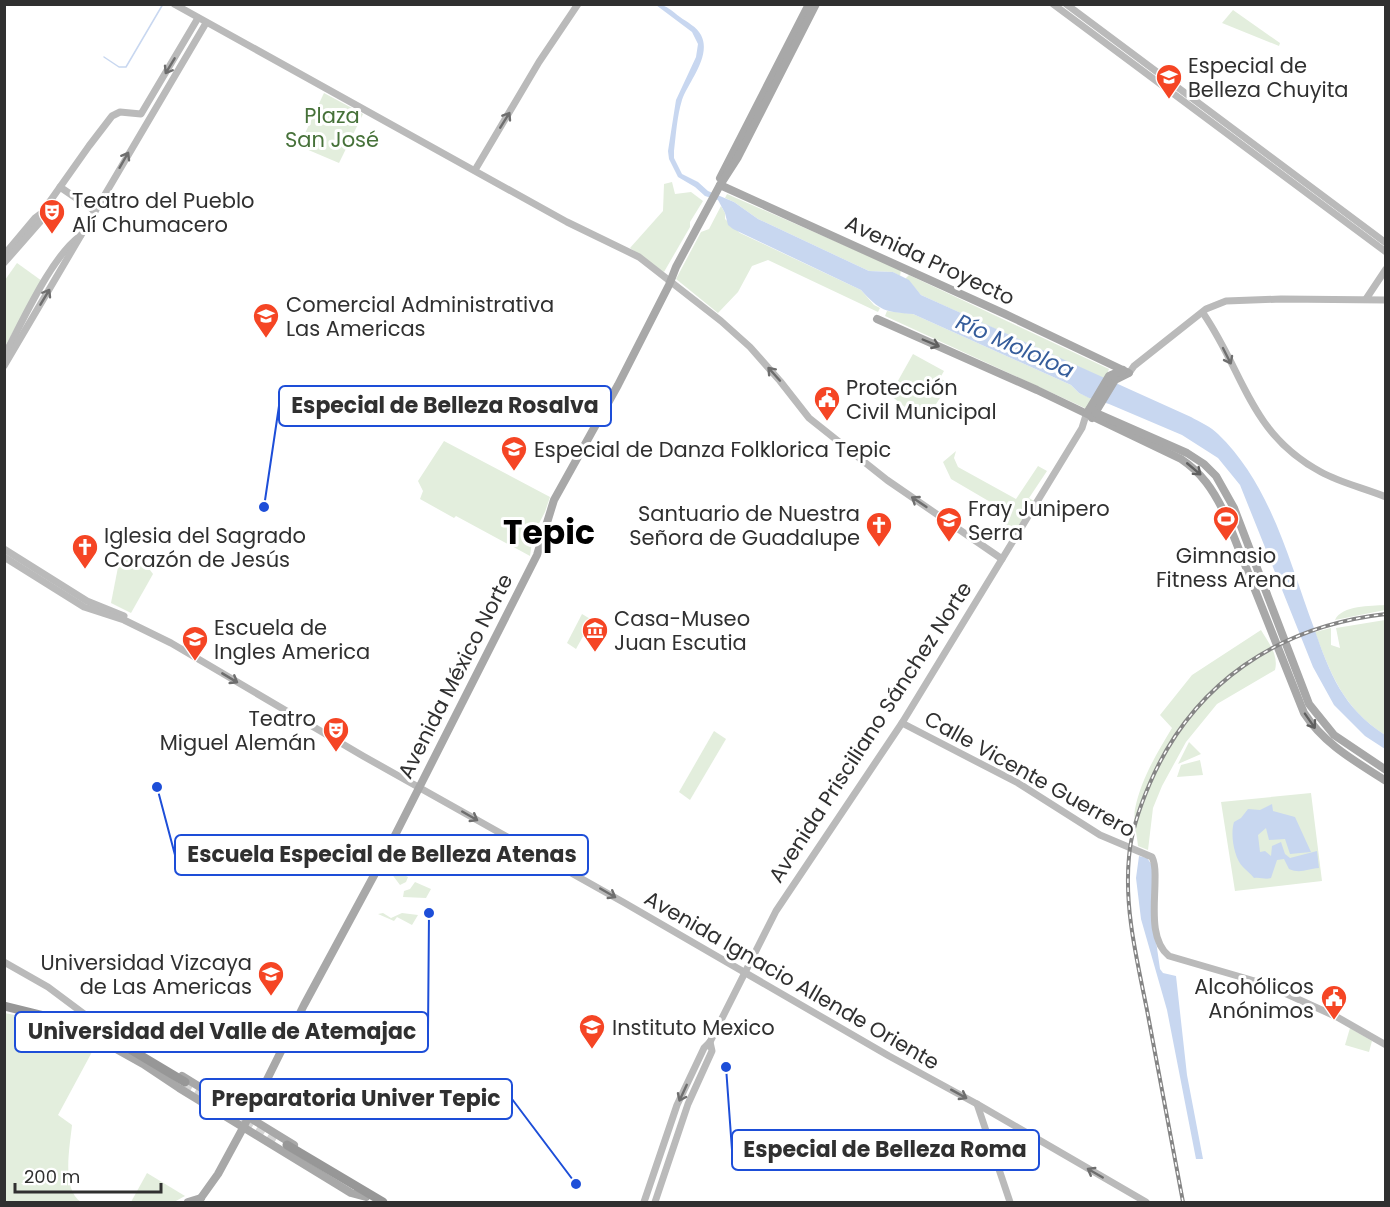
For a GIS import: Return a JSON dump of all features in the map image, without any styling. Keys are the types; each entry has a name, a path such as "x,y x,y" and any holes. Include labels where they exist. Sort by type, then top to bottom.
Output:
{"highway":[{"path":"4,1006 103,1033 184,1086"},
{"path":"285,1144 369,1198 383,1203"}],"main road":[{"path":"475,170 539,62 578,4"},
{"name":"Avenida México Norte","path":"719,188 718,181 809,4"},
{"name":"Avenida México Norte","path":"199,1200 218,1174 249,1117 306,1003 382,861 537,555 554,500 674,283 676,267 738,157 816,4"},
{"path":"1053,4 1386,252"},
{"path":"1066,4 1386,243"},
{"path":"175,5 567,222 630,252 674,283 750,347 809,418 887,480 1002,559"},
{"path":"4,255 43,212 112,116 120,112 141,114 198,18"},
{"path":"4,366 206,23"},
{"path":"60,187 95,211"},
{"name":"Avenida Proyecto","path":"719,188 1129,370"},
{"path":"4,264 40,222 43,212"},
{"path":"4,356 39,291 71,243 80,236"},
{"path":"1366,299 1386,269"},
{"path":"1129,370 1213,306 1232,299 1386,300"},
{"path":"1203,313 1249,399 1278,441 1322,473 1386,497"},
{"path":"877,319 1089,415 1204,464 1216,476 1227,495 1303,690 1315,712 1334,735 1386,770"},
{"name":"Avenida Prisciliano Sánchez Norte","path":"710,1042 776,911 902,723 1112,378 1129,370"},
{"path":"1170,450 1193,467 1213,490 1228,521 1304,713 1328,742 1353,764 1386,781"},
{"path":"4,549 87,601 126,619"},
{"path":"4,557 84,607 126,619"},
{"name":"Avenida Ignacio Allende Oriente","path":"126,619 977,1104 1146,1203"},
{"name":"Calle Vicente Guerrero","path":"902,723 1018,783 1100,835 1152,857 1158,942 1169,956 1265,984 1338,1017 1386,1045"},
{"path":"1353,764 1366,761 1378,769 1386,770"},
{"path":"4,962 48,987 114,1035 249,1117 285,1144"},
{"path":"36,1014 89,1032 184,1086 243,1128 351,1193 369,1198"},
{"path":"644,1203 677,1105 704,1048 710,1042"},
{"path":"655,1203 688,1104 712,1051 710,1042"},
{"path":"977,1104 1010,1203"},
{"path":"274,1147 272,1143 274,1138 358,1184 369,1198"},
{"path":"188,1203 199,1200"}],"green space":[{"path":"1233,10 1280,43 1279,46 1222,23"},
{"name":"Plaza San José","path":"324,93 363,114 339,163 299,146"},
{"path":"672,182 675,194 691,192 703,201 664,272 630,248 663,211 664,184"},
{"path":"727,194 901,270 900,276 893,272 869,271 758,219 725,198"},
{"path":"721,206 725,219 740,233 861,290 874,305 880,308 878,312 768,260 752,266 738,292 718,313 676,279 701,232 709,229"},
{"path":"17,263 42,281 5,346 5,280"},
{"path":"909,275 1109,369 1105,379 921,295 905,279"},
{"path":"887,311 913,314 1071,385 1079,393 1092,399 1087,409 885,316"},
{"path":"913,354 944,371 940,378 949,384 929,415 925,412 920,419 890,395"},
{"path":"444,441 550,497 533,535 530,556 420,499 423,491 418,481"},
{"path":"956,451 954,458 958,467 1016,499 1038,466 1047,471 1029,498 1034,501 1010,539 998,530 1009,513 951,479 943,462"},
{"path":"123,557 150,570 153,574 131,613 111,603 119,562"},
{"path":"1385,605 1385,610 1335,620 1344,611 1350,609"},
{"path":"582,614 592,620 576,649 567,643"},
{"path":"1386,620 1385,735 1359,714 1349,702 1333,677 1315,632 1331,628 1331,645 1340,648 1336,628"},
{"path":"1261,630 1274,654 1275,670 1217,704 1186,742 1153,808 1148,850 1138,846 1134,818 1141,787 1172,728 1160,715 1192,675"},
{"path":"714,731 726,739 690,800 679,792"},
{"path":"1189,742 1201,754 1178,764"},
{"path":"1200,760 1203,775 1177,777 1181,765"},
{"path":"1311,793 1322,881 1235,891 1221,802"},
{"path":"388,867 408,877 406,882 400,885 391,873 385,872"},
{"path":"415,882 431,889 426,898 403,897 404,891 410,889"},
{"path":"383,913 391,918 402,913 418,915 412,925 397,917 394,921 378,914"},
{"path":"4,1013 66,1029 89,1039 94,1044 92,1052 58,1115 72,1125 69,1177 75,1196 81,1202 5,1202"},
{"path":"1350,1028 1372,1041 1369,1052 1345,1045"},
{"path":"147,1173 185,1196 174,1202 131,1202"}],"water":[{"name":"Río Mololoa","path":"656,5 669,8 694,27 704,43 698,69 682,100 678,119 674,158 682,174 698,182 708,191 734,202 758,219 869,271 893,272 909,280 921,295 1191,417 1218,434 1252,476 1265,500 1287,551 1332,675 1358,713 1385,735 1385,749 1365,736 1334,705 1313,667 1240,485 1218,458 1182,435 1109,404 1089,398 1079,393 1071,385 913,314 896,312 878,306 861,290 733,229 728,225 718,200 705,196 678,177 669,159 668,151 676,100 696,57 698,44 692,32"},
{"path":"1272,804 1273,811 1295,817 1311,852 1290,854 1285,839 1269,840 1266,828 1258,835 1260,852 1265,851 1271,856 1272,846 1281,842 1285,854 1290,858 1317,851 1319,868 1293,870 1289,869 1284,859 1277,860 1271,878 1267,879 1254,878 1240,863 1232,833 1234,822 1241,818 1248,809 1260,810"},
{"path":"1139,856 1147,858 1152,865 1155,934 1160,969 1163,973 1176,976 1187,1075 1203,1159 1196,1159 1167,1010 1141,919 1136,878"}],"waterway":[{"path":"104,57 119,67 126,67 163,4"}],"tunnel":[{"path":"185,1082 252,1123"},
{"path":"244,1123 275,1142"}],"railway":[{"path":"1183,1202 1130,915 1129,857 1139,810 1168,748 1190,716 1215,689 1244,666 1276,646 1310,631 1386,614"}],"place":[{"name":"Especial de Belleza Chuyita","path":"1169,100"},
{"name":"Teatro del Pueblo Alí Chumacero","path":"52,235"},
{"name":"Comercial Administrativa Las Americas","path":"266,339"},
{"name":"Protección Civil Municipal","path":"827,422"},
{"name":"Especial de Danza Folklorica Tepic","path":"514,472"},
{"name":"Especial de Belleza Rosalva","path":"264,507"},
{"name":"Gimnasio Fitness Arena","path":"1226,542"},
{"name":"Fray Junipero Serra","path":"949,543"},
{"name":"Santuario de Nuestra Señora de Guadalupe","path":"879,548"},
{"name":"Iglesia del Sagrado Corazón de Jesús","path":"85,570"},
{"name":"Casa-Museo Juan Escutia","path":"595,653"},
{"name":"Escuela de Ingles America","path":"195,662"},
{"name":"Teatro Miguel Alemán","path":"336,753"},
{"name":"Escuela Especial de Belleza Atenas","path":"157,787"},
{"name":"Universidad del Valle de Atemajac","path":"429,913"},
{"name":"Universidad Vizcaya de Las Americas","path":"271,997"},
{"name":"Alcohólicos Anónimos","path":"1334,1021"},
{"name":"Instituto Mexico","path":"592,1050"},
{"name":"Especial de Belleza Roma","path":"726,1067"},
{"name":"Preparatoria Univer Tepic","path":"576,1184"}],"district":[{"name":"Tepic","path":"549,532"}]}
